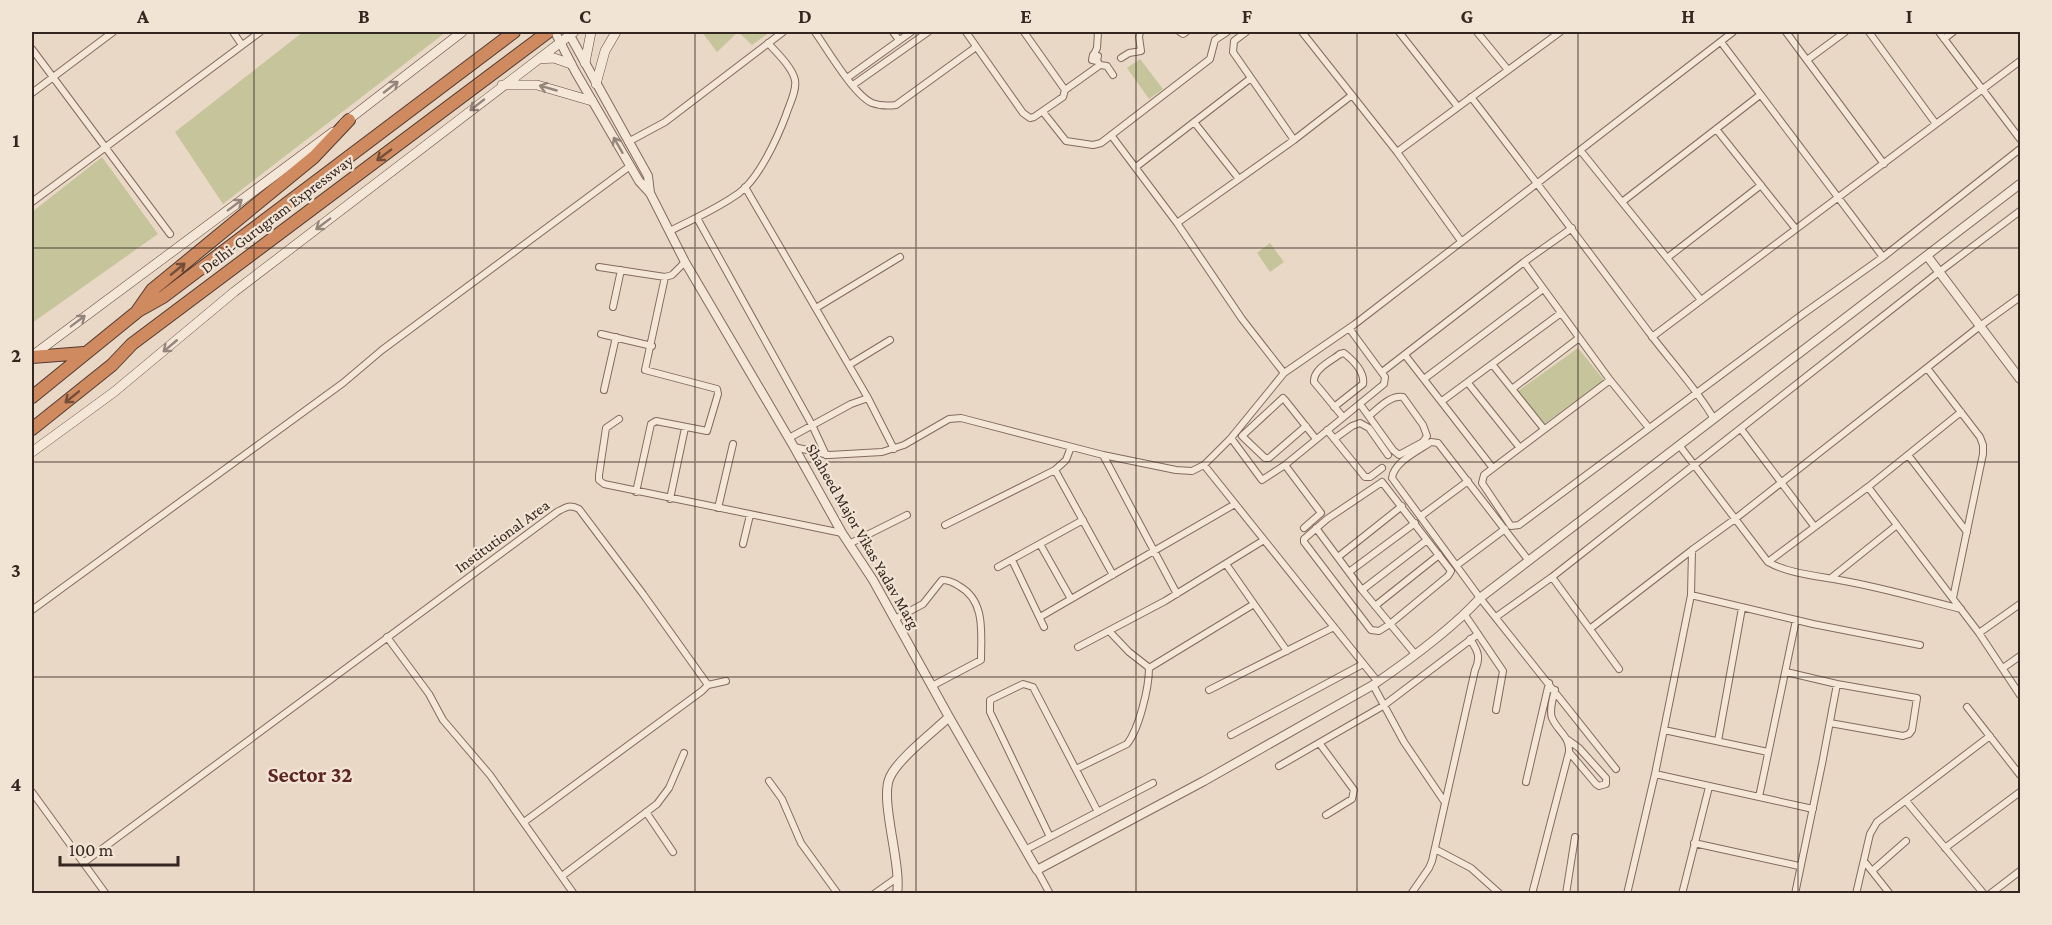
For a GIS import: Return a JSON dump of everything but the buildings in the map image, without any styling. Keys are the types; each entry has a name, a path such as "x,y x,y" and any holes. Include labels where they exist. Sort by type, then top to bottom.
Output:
{"highway":[{"name":"Delhi-Gurugram Expressway","path":"32,397 45,384 138,311 158,301 514,32"},
{"name":"Delhi-Gurugram Expressway","path":"32,429 112,365 132,344 548,32"},
{"path":"138,311 152,290 314,158 349,120"},
{"path":"32,356 84,353"},
{"path":"32,388 45,384"}],"main road":[{"path":"32,356 349,120 462,32"},
{"path":"32,452 114,392 234,292 571,32"},
{"path":"585,63 591,32"},
{"path":"596,84 605,51 616,32"},
{"path":"537,59 554,58 571,64"},
{"path":"502,86 537,85 592,100"}],"street":[{"path":"32,93 114,32"},
{"path":"233,32 242,45"},
{"path":"32,202 260,32"},
{"name":"Shaheed Major Vikas Yadav Marg","path":"555,32 630,166 650,193 685,262 842,533 873,580 1050,894"},
{"name":"Shaheed Major Vikas Yadav Marg","path":"571,32 596,84 648,176 650,193"},
{"path":"628,142 664,122 783,32"},
{"path":"815,32 853,85 870,102 883,106 896,105 976,47"},
{"path":"893,32 899,40"},
{"path":"847,78 911,32"},
{"path":"853,85 928,32"},
{"path":"966,32 1026,117 1034,117 1064,97 1065,90 1097,60 1098,32"},
{"path":"1024,32 1065,90"},
{"path":"1121,58 1129,53 1141,51 1140,32"},
{"path":"1180,32 1183,34 1186,32"},
{"path":"1043,112 1063,138 1070,143 1097,145 1210,59 1215,40 1227,32"},
{"path":"1246,32 1234,41 1233,52 1294,140"},
{"path":"1302,32 1397,152 1461,242"},
{"path":"1399,32 1458,107"},
{"path":"1477,32 1508,70"},
{"path":"1397,152 1560,32"},
{"path":"794,447 826,455 882,452 894,449 949,419 961,418 1103,455 1192,471 1204,465 1230,438 1284,374 1350,328 1733,32"},
{"path":"1786,32 1884,164"},
{"path":"1807,60 1845,32"},
{"path":"1869,32 1936,124"},
{"path":"1939,32 2020,139"},
{"path":"1944,39 1953,32"},
{"path":"1721,42 1883,257"},
{"path":"670,231 717,207 745,187 772,147 795,86 793,75 768,43"},
{"path":"32,49 170,234"},
{"path":"1097,60 1107,66 1113,75"},
{"path":"1652,337 2020,61"},
{"path":"1136,166 1251,78"},
{"path":"1177,223 1294,140 1352,95"},
{"path":"1622,202 1760,95"},
{"path":"1471,97 1652,337 1698,393 1714,418"},
{"path":"1194,122 1239,179"},
{"path":"1716,129 1795,228"},
{"path":"1111,135 1136,166 1242,319 1284,374"},
{"path":"1610,380 1484,475 1482,483 1507,523 1515,527 1883,257 2020,149"},
{"path":"1580,150 1701,300"},
{"path":"32,610 343,382 382,350 630,166"},
{"path":"1037,870 1204,781 1376,684 1465,615 1480,598 1928,257 2020,184"},
{"path":"1667,258 1761,185"},
{"path":"745,187 868,398 894,449"},
{"path":"1496,617 1552,577 1939,272 2020,211"},
{"path":"697,218 813,425 826,455"},
{"path":"1382,372 1524,262 1572,228"},
{"path":"816,308 900,257"},
{"path":"1928,257 2020,379"},
{"path":"599,267 665,277 672,275 685,262"},
{"path":"1524,262 1610,380 1649,428"},
{"path":"613,307 621,270"},
{"path":"636,492 651,424 656,421 707,431 718,391 648,372 645,368 652,346 665,277"},
{"path":"1424,379 1543,289"},
{"path":"1591,628 2020,297"},
{"path":"1442,401 1561,313"},
{"path":"1230,438 1262,480 1285,465 1384,384 1386,377 1350,328"},
{"path":"601,334 652,346"},
{"path":"604,390 616,337"},
{"path":"1512,389 1579,338"},
{"path":"849,365 890,340"},
{"path":"1334,407 1363,384 1364,380 1357,366 1344,353 1315,373 1313,378 1314,382 1334,407 1343,417"},
{"path":"1405,355 1492,467"},
{"path":"1492,364 1544,429"},
{"path":"1927,368 1983,445 1953,598"},
{"path":"1468,383 1520,448"},
{"path":"1360,404 1393,450 1400,455 1423,442 1427,436 1423,425 1403,397 1396,396 1369,416"},
{"path":"789,438 851,404 868,398"},
{"path":"1306,426 1269,458 1265,458 1242,436 1282,398 1306,426 1316,439"},
{"path":"1768,562 1868,488 1961,412"},
{"path":"619,419 606,428 599,480 604,484 842,533"},
{"path":"1334,439 1360,423 1369,428 1388,455"},
{"path":"670,499 685,428"},
{"path":"1741,429 1814,526"},
{"path":"1327,430 1365,477 1370,477 1382,468"},
{"path":"1529,561 1438,442 1431,442 1394,471 1392,478 1480,598 1616,769"},
{"path":"718,508 733,444"},
{"path":"1679,445 1768,562 1779,568 1961,609"},
{"path":"945,525 1055,470 1066,460 1071,447"},
{"path":"1103,455 1177,594"},
{"path":"1908,455 1967,532"},
{"path":"1204,465 1364,664 1376,684 1383,706 1404,742 1444,801"},
{"path":"1285,465 1321,513 1304,528"},
{"path":"1055,470 1113,575"},
{"path":"1421,516 1468,481"},
{"path":"1383,482 1402,507 1450,569 1450,574 1379,632 1371,630 1304,542 1306,536 1316,528 1383,482"},
{"path":"1868,488 1979,633 2020,694"},
{"path":"1040,617 1235,504"},
{"name":"Institutional Area","path":"83,863 566,506 579,509 708,685"},
{"path":"1338,557 1402,507"},
{"path":"743,543 750,515"},
{"path":"849,544 907,515"},
{"path":"998,567 1083,520"},
{"path":"1349,572 1415,523"},
{"path":"1831,579 1897,525"},
{"path":"1316,528 1362,590 1415,654"},
{"path":"1457,565 1505,529"},
{"path":"1078,647 1110,632 1177,594 1264,540"},
{"path":"1362,590 1427,540"},
{"path":"1040,544 1071,599"},
{"path":"1627,894 1655,774 1691,595 1692,550"},
{"path":"1375,606 1439,555"},
{"path":"1012,560 1044,627"},
{"path":"1226,564 1287,651"},
{"path":"1552,577 1620,669"},
{"path":"895,619 923,604 942,580 948,580 968,591 981,613 981,660 932,686"},
{"path":"1691,595 1796,620 1920,645"},
{"path":"1149,668 1254,604"},
{"path":"1979,633 2020,604"},
{"path":"1718,741 1742,608"},
{"path":"1465,615 1503,671 1496,710"},
{"path":"1759,797 1796,620"},
{"path":"1209,690 1334,627"},
{"path":"1110,632 1149,668"},
{"path":"1280,766 1383,706 1478,634"},
{"path":"387,637 429,694 443,720 486,770 574,894"},
{"path":"1411,894 1430,868 1475,670 1480,658 1470,639"},
{"path":"2003,668 2020,656"},
{"path":"1231,735 1364,664"},
{"path":"1076,769 1130,740 1136,728 1149,668"},
{"path":"1786,672 1836,684 1917,698 1912,730 1903,736 1830,723"},
{"path":"524,822 708,685 726,681"},
{"path":"1526,782 1549,683"},
{"path":"1050,837 990,712 990,700 1023,684 1033,687 1098,812"},
{"path":"1795,894 1836,684"},
{"path":"1555,690 1552,717 1568,740 1580,748 1606,778 1606,784 1599,786 1596,784 1569,752"},
{"path":"1967,707 2020,775"},
{"path":"897,894 898,876 888,803 888,782 899,765 949,717"},
{"path":"1664,730 1768,752"},
{"path":"1856,894 1873,828 1877,822 1990,736"},
{"path":"1532,894 1569,752 1568,740"},
{"path":"1320,744 1354,790 1352,799 1326,815"},
{"path":"562,876 646,813 664,796 684,753"},
{"path":"1655,774 1813,809"},
{"path":"769,780 782,799 801,843 838,894"},
{"path":"1025,850 1153,783"},
{"path":"1682,894 1709,787"},
{"path":"32,792 106,894"},
{"path":"1945,848 2020,792"},
{"path":"1906,801 1984,894"},
{"path":"646,813 673,852"},
{"path":"1566,894 1575,837"},
{"path":"1872,871 1906,841"},
{"path":"1694,843 1799,866"},
{"path":"1435,849 1471,868 1500,894"},
{"path":"1864,861 1890,894"},
{"path":"1990,894 2020,871"},
{"path":"874,894 898,876"}],"shaded area":[{"path":"303,32 446,32 223,204 175,132"},
{"path":"702,32 738,32 717,52"},
{"path":"738,32 770,32 752,45"},
{"path":"1140,59 1163,89 1149,99 1127,68"},
{"path":"102,157 158,234 32,323 32,212"},
{"path":"1270,243 1284,262 1270,272 1257,253"},
{"path":"1578,348 1604,380 1544,424 1518,391"}],"district":[{"name":"Sector 32","path":"310,774"}]}
